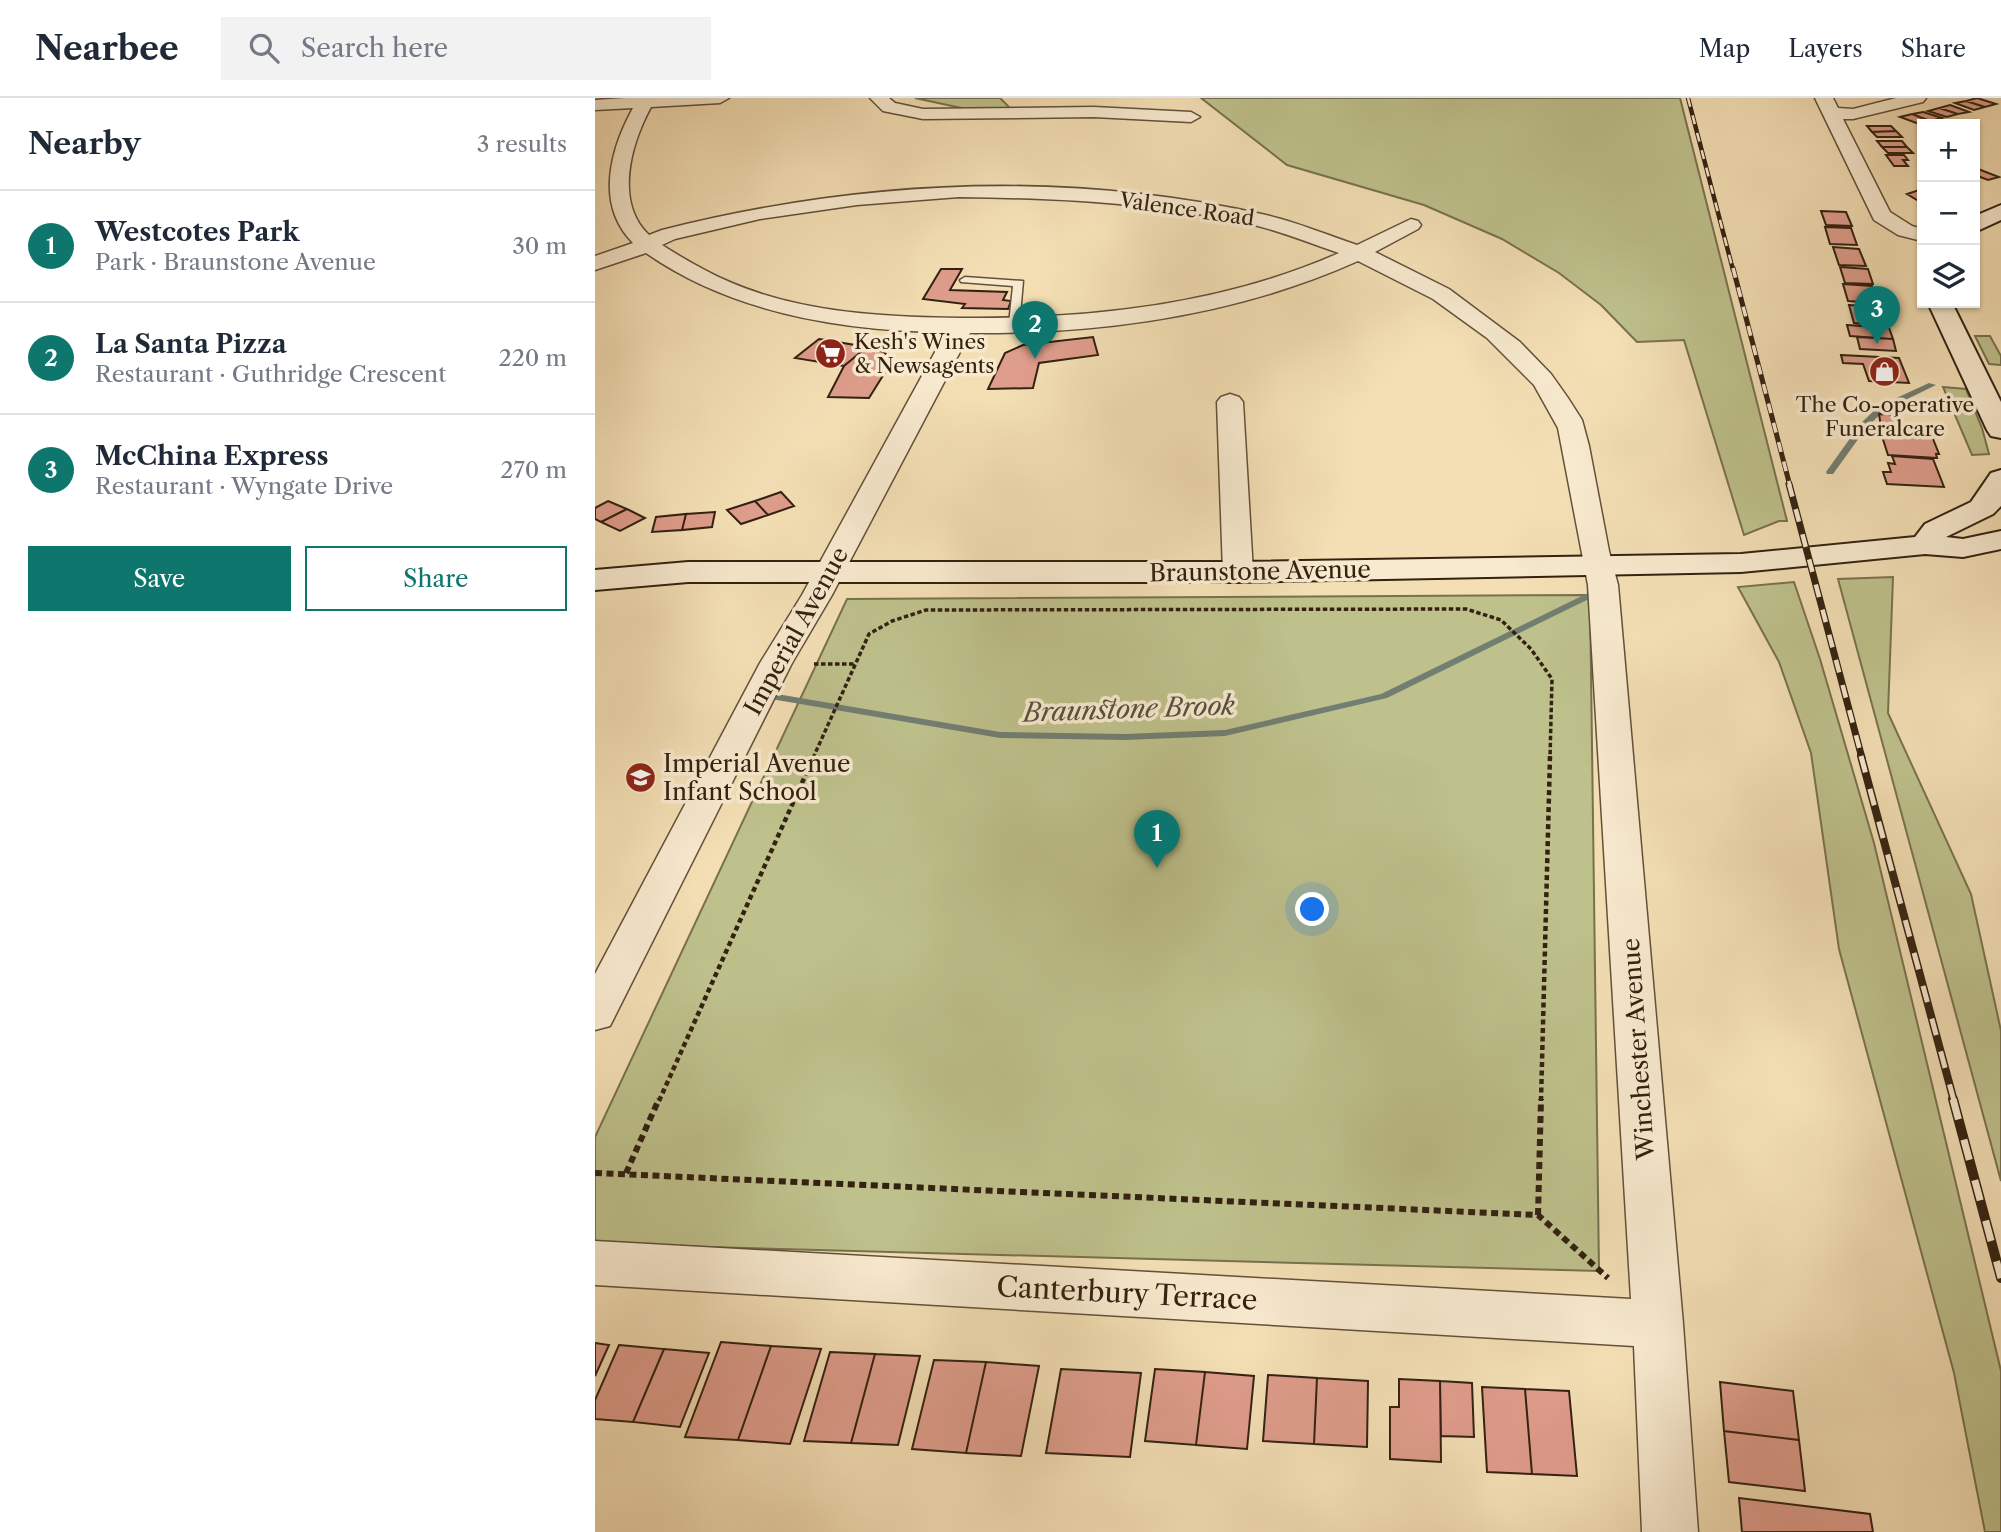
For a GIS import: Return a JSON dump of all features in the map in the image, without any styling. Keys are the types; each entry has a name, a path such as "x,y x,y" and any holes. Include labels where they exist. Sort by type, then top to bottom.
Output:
{"street":[{"path":"595,105 646,100 720,98"},
{"path":"879,98 889,107 923,114 1094,112 1197,118"},
{"path":"1828,106 1853,114 1917,98"},
{"path":"646,100 626,149 618,191 623,213 630,227 647,245 689,273 743,294 799,310 859,320 962,326 1015,324 1112,318 1189,306 1296,280 1360,253 1411,225"},
{"path":"1828,106 1881,216 1905,231 1917,234"},
{"name":"Valence Road","path":"595,263 647,245 665,235 809,205 888,195 996,192 1090,195 1189,205 1278,223 1360,253 1412,276 1481,320 1533,368 1568,418 1585,480 1596,566"},
{"path":"1980,222 2001,211"},
{"path":"1943,308 1998,417"},
{"name":"Imperial Avenue","path":"595,1014 776,663 830,572 962,326"},
{"path":"1230,401 1238,572"},
{"path":"1925,545 1936,530 1982,508 1998,493"},
{"name":"Braunstone Avenue","path":"595,580 688,572 1238,572 1741,563 1925,545 1963,548 2001,540"},
{"name":"Winchester Avenue","path":"1596,566 1603,585 1658,1324 1669,1532"},
{"name":"Canterbury Terrace","path":"595,1262 1658,1324"}],"lane":[{"path":"965,280 1019,283 1015,324"}],"path":[{"path":"626,1173 869,634 892,621 926,610 1466,608 1501,620 1531,649 1552,679 1538,1215"},
{"path":"595,1173 1538,1215 1658,1324"}],"green space":[{"path":"915,98 1000,98 1010,108 966,109"},
{"path":"1201,98 1680,98 1787,521 1779,521 1744,535 1684,340 1637,342 1601,305 1559,273 1502,239 1424,205 1287,165"},
{"path":"1975,336 1990,336 2001,356 2001,365 1989,364"},
{"path":"1943,387 1966,389 1989,454 1972,455"},
{"path":"1893,577 1888,713 1971,894 2001,1031 2001,1181 1838,579"},
{"path":"1794,582 1820,659 1874,843 2001,1371 2001,1532 1985,1532 1954,1373 1839,949 1811,753 1779,662 1738,587"},
{"path":"1590,595 1599,1271 595,1244 595,1137 847,599"}],"building":[{"path":"1977,98 1996,104 1985,107 1966,101"},
{"path":"1966,101 1985,107 1974,110 1955,103"},
{"path":"1950,105 1969,112 1958,114 1939,108"},
{"path":"1939,108 1958,114 1947,117 1928,111"},
{"path":"1923,112 1942,118 1925,119 1912,114"},
{"path":"1912,114 1925,119 1917,119 1917,123 1900,117"},
{"path":"1867,126 1891,126 1896,131 1872,132"},
{"path":"1896,131 1902,137 1877,137 1872,132"},
{"path":"1877,141 1902,141 1907,147 1882,147"},
{"path":"1882,147 1907,147 1913,153 1888,153"},
{"path":"1886,155 1904,155 1908,160 1903,160 1908,166 1894,166"},
{"path":"1980,170 1999,177 1988,180 1980,177"},
{"path":"1917,191 1917,200 1907,194"},
{"path":"1821,211 1846,212 1852,226 1826,225"},
{"path":"1825,227 1851,228 1857,245 1830,244"},
{"path":"1833,247 1859,249 1866,266 1839,265"},
{"path":"1840,267 1868,269 1873,284 1845,283"},
{"path":"941,269 962,269 950,290 1007,292 1003,300 1011,301 1008,309 962,308 965,304 923,299"},
{"path":"1843,284 1872,286 1877,303 1848,301"},
{"path":"1849,305 1881,307 1885,326 1854,323"},
{"path":"1847,325 1889,328 1893,339 1850,336"},
{"path":"1093,337 1098,355 1039,363 1033,388 988,389 1005,353 1023,345"},
{"path":"1857,337 1893,339 1896,351 1860,349"},
{"path":"819,339 867,347 844,366 795,358"},
{"path":"867,347 884,352 892,361 869,398 828,397 844,366"},
{"name":"The Co-operative Funeralcare","path":"1841,355 1899,358 1909,383 1869,381 1863,364 1843,363"},
{"path":"1879,414 1900,415 1904,427 1929,429 1939,454 1936,454 1937,458 1888,455 1879,427"},
{"path":"1892,456 1933,459 1944,487 1887,484 1883,472 1891,472 1888,463 1895,464"},
{"path":"781,492 794,506 768,515 755,501"},
{"path":"608,501 627,509 601,522 595,519 595,508"},
{"path":"755,501 768,515 741,524 727,510"},
{"path":"627,509 645,518 620,531 601,522"},
{"path":"715,512 712,527 682,530 686,514"},
{"path":"686,514 682,530 652,532 656,517"},
{"path":"721,1342 771,1346 738,1440 685,1437"},
{"path":"595,1343 609,1345 595,1376"},
{"path":"619,1345 664,1349 633,1422 595,1419 595,1400"},
{"path":"771,1346 821,1349 790,1444 738,1440"},
{"path":"664,1349 709,1353 680,1427 633,1422"},
{"path":"830,1352 875,1354 851,1443 804,1441"},
{"path":"875,1354 920,1356 898,1445 851,1443"},
{"path":"934,1360 986,1362 966,1453 912,1449"},
{"path":"986,1362 1039,1366 1021,1456 966,1453"},
{"path":"1061,1369 1141,1373 1130,1457 1046,1453"},
{"path":"1155,1369 1205,1372 1196,1445 1145,1441"},
{"path":"1205,1372 1254,1376 1247,1449 1196,1445"},
{"path":"1268,1375 1317,1378 1314,1444 1263,1441"},
{"path":"1317,1378 1368,1381 1367,1447 1314,1444"},
{"path":"1399,1379 1440,1381 1441,1462 1390,1459 1390,1407 1399,1407"},
{"path":"1440,1381 1472,1383 1474,1437 1441,1436"},
{"path":"1720,1382 1793,1391 1799,1440 1724,1431"},
{"path":"1482,1387 1525,1389 1532,1474 1487,1472"},
{"path":"1525,1389 1569,1391 1577,1476 1532,1474"},
{"path":"1724,1431 1799,1440 1805,1491 1729,1482"},
{"path":"1739,1498 1870,1514 1873,1532 1742,1532"}],"waterway":[{"name":"Braunstone Brook","path":"1830,472 1864,425 1882,408 1932,385"},
{"name":"Braunstone Brook","path":"771,696 1000,735 1125,737 1225,733 1384,696 1590,595"}],"railway":[{"path":"1688,98 1733,270"},
{"path":"1733,268 1790,486"},
{"path":"1789,484 1862,758"},
{"path":"1861,756 1954,1101"},
{"path":"1953,1099 2001,1278"}],"place":[{"name":"McChina Express","path":"1877,344"},
{"name":"Kesh's Wines & Newsagents","path":"831,353"},
{"name":"La Santa Pizza","path":"1035,359"},
{"name":"The Co-operative Funeralcare","path":"1885,372"},
{"name":"Imperial Avenue Infant School","path":"640,777"},
{"name":"Westcotes Park","path":"1157,868"}]}
